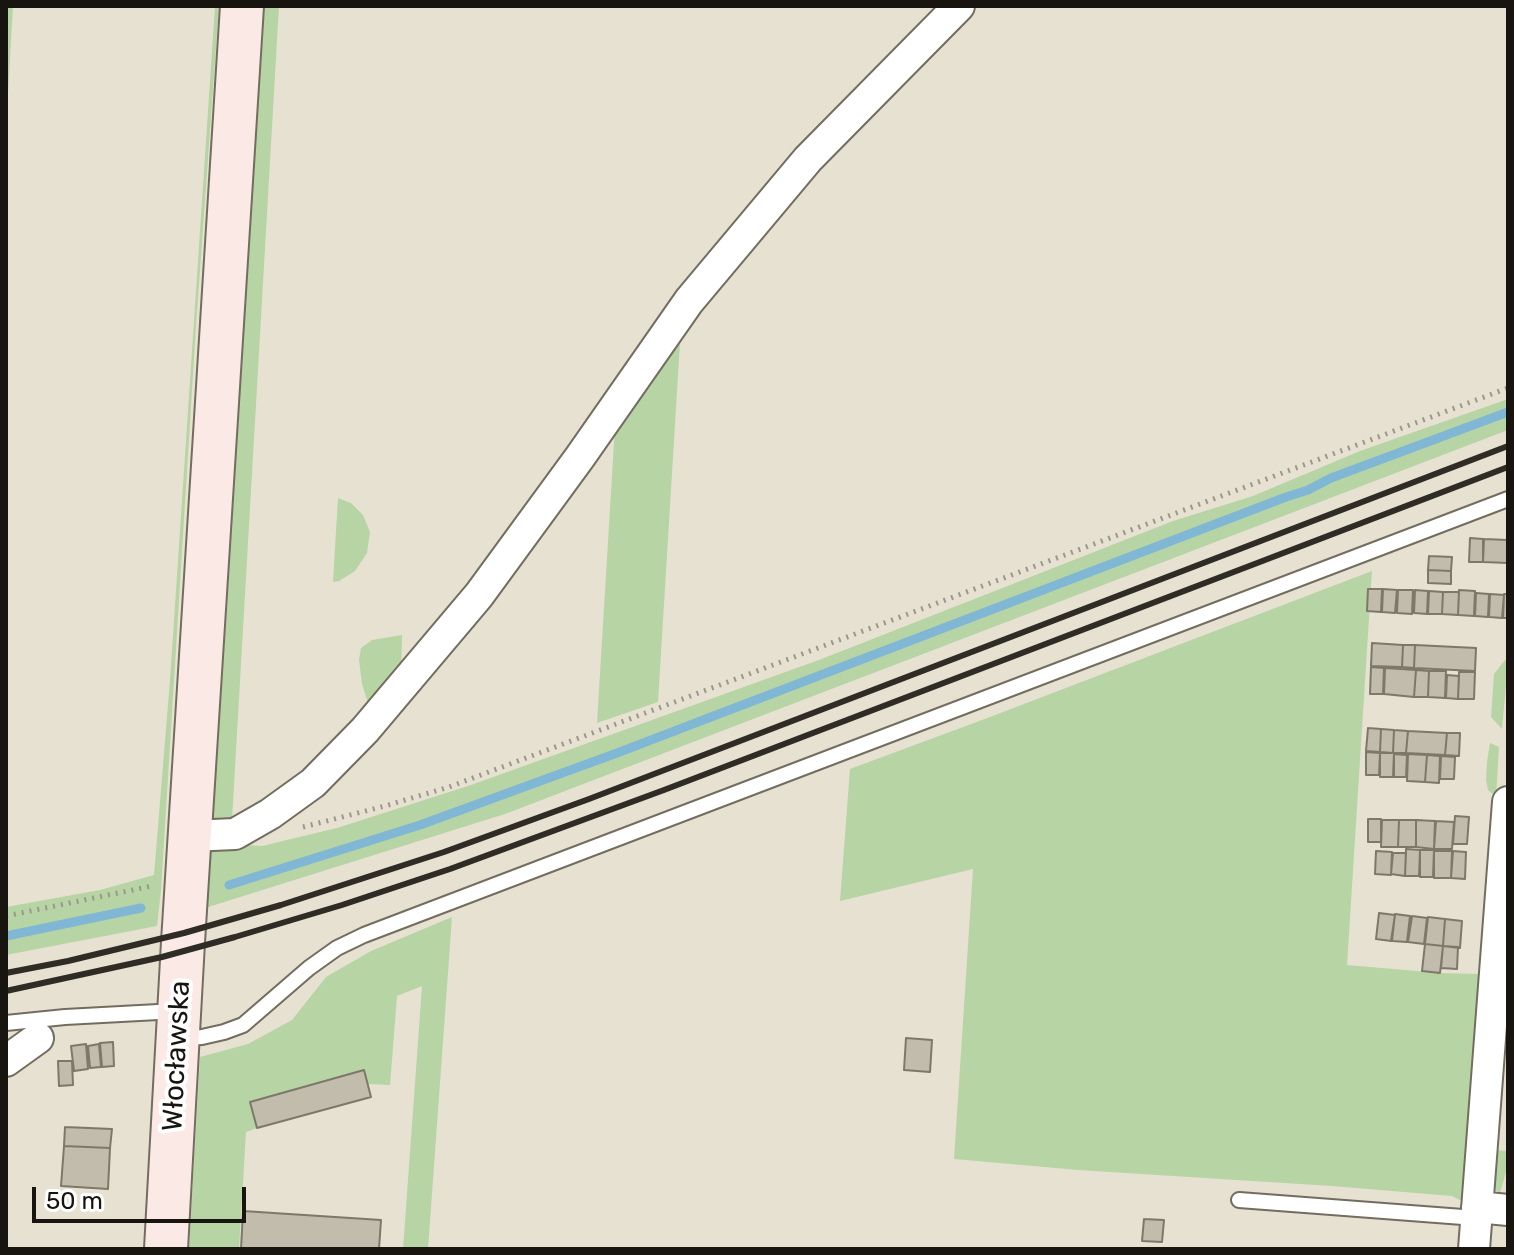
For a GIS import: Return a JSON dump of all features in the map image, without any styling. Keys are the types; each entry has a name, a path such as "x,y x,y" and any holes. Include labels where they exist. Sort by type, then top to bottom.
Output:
{"street":[{"name":"Włocławska","path":"166,1249 242,6"},
{"path":"189,859 270,814 313,783 365,730 479,595 689,301 808,159 959,6"},
{"path":"1474,1249 1508,802"},
{"path":"6,1061 38,1038"},
{"path":"1476,1212 1508,1210"}],"lane":[{"path":"6,1023 65,1017 179,1024 202,1037 224,1032 243,1025 309,968 337,948 364,935 1508,499"},
{"path":"38,1038 65,1017"},
{"path":"1239,1200 1476,1212"}],"path":[{"path":"300,827 449,787 1508,388"},
{"path":"6,916 189,859"}],"green space":[{"path":"6,6 13,6 6,128"},
{"path":"215,6 219,6 157,926 6,955 6,907 100,890 154,875"},
{"path":"256,6 279,6 232,820 208,821"},
{"path":"681,326 658,702 597,723 615,426"},
{"path":"1508,399 1508,430 505,814 205,908 208,852 216,846 262,846 337,828 471,785 819,660 1173,521 1253,496 1360,451"},
{"path":"338,498 351,503 363,515 370,532 367,553 355,571 333,582"},
{"path":"1372,571 1347,965 1480,974 1462,1201 1452,1196 1332,1186 954,1159 973,869 840,901 850,769"},
{"path":"402,635 401,674 370,709 362,684 361,648 372,640"},
{"path":"1505,660 1508,663 1502,729 1491,717 1494,674"},
{"path":"1490,743 1499,747 1496,797 1488,790 1486,780"},
{"path":"452,917 428,1249 403,1249 422,986 397,996 390,1085 368,1084 363,1070 250,1102 257,1128 246,1132 239,1249 189,1249 200,1057 248,1044 292,1020 326,977 371,951"},
{"path":"1491,1150 1508,1151 1508,1165 1500,1193 1490,1180"}],"building":[{"path":"1470,538 1483,539 1483,562 1469,562"},
{"path":"1484,539 1508,540 1508,563 1483,562"},
{"path":"1429,556 1452,557 1451,571 1428,570"},
{"path":"1428,570 1451,571 1451,584 1428,583"},
{"path":"1368,589 1382,589 1381,612 1367,611"},
{"path":"1383,589 1397,590 1395,613 1382,612"},
{"path":"1398,590 1413,590 1412,614 1397,613"},
{"path":"1415,590 1428,591 1427,614 1414,613"},
{"path":"1459,590 1475,591 1474,616 1458,615"},
{"path":"1429,591 1443,592 1442,614 1428,614"},
{"path":"1443,592 1459,592 1458,615 1442,614"},
{"path":"1476,593 1489,594 1488,617 1475,616"},
{"path":"1490,594 1504,595 1502,618 1489,617"},
{"path":"1504,594 1508,594 1508,618 1503,618"},
{"path":"1372,643 1403,645 1402,667 1371,666"},
{"path":"1403,645 1415,645 1414,668 1402,667"},
{"path":"1415,645 1476,648 1475,671 1414,668"},
{"path":"1371,667 1384,668 1383,694 1370,694"},
{"path":"1385,668 1416,670 1414,697 1384,694"},
{"path":"1416,670 1429,671 1428,697 1414,697"},
{"path":"1429,671 1446,671 1445,698 1428,697"},
{"path":"1459,672 1475,672 1474,699 1458,699"},
{"path":"1447,675 1459,676 1458,699 1446,698"},
{"path":"1368,728 1381,729 1380,752 1366,751"},
{"path":"1381,729 1394,730 1393,753 1380,752"},
{"path":"1394,730 1408,731 1406,753 1393,753"},
{"path":"1408,731 1447,733 1445,755 1406,753"},
{"path":"1447,733 1460,733 1459,756 1445,755"},
{"path":"1366,752 1380,753 1379,775 1366,775"},
{"path":"1380,753 1394,753 1393,777 1380,777"},
{"path":"1394,754 1407,755 1406,777 1394,777"},
{"path":"1408,754 1427,755 1425,782 1407,781"},
{"path":"1427,755 1440,756 1439,783 1425,782"},
{"path":"1441,756 1455,757 1454,779 1440,779"},
{"path":"1455,816 1469,817 1467,844 1453,844"},
{"path":"1368,819 1381,819 1381,842 1368,842"},
{"path":"1382,820 1399,820 1398,847 1381,847"},
{"path":"1399,820 1416,820 1416,847 1398,847"},
{"path":"1416,820 1435,821 1434,849 1416,847"},
{"path":"1436,821 1454,822 1452,849 1434,849"},
{"path":"1406,849 1420,850 1419,876 1405,876"},
{"path":"1420,850 1434,850 1433,877 1420,877"},
{"path":"1376,851 1392,852 1391,875 1375,874"},
{"path":"1434,851 1452,851 1451,878 1434,878"},
{"path":"1453,851 1466,852 1465,879 1451,878"},
{"path":"1393,853 1406,853 1405,876 1391,874"},
{"path":"1379,913 1395,915 1391,941 1376,939"},
{"path":"1395,914 1410,916 1407,942 1392,941"},
{"path":"1412,916 1427,918 1424,944 1408,942"},
{"path":"1428,917 1445,919 1443,946 1425,944"},
{"path":"1445,919 1462,921 1460,948 1443,946"},
{"path":"1425,944 1443,946 1440,973 1422,971"},
{"path":"1443,946 1458,947 1457,969 1441,968"},
{"path":"906,1038 932,1040 930,1072 904,1070"},
{"path":"113,1042 114,1066 102,1067 100,1043"},
{"path":"86,1044 88,1069 74,1071 71,1046"},
{"path":"99,1044 101,1067 90,1068 88,1046"},
{"path":"58,1061 72,1061 73,1085 59,1086"},
{"path":"364,1070 371,1097 257,1128 250,1102"},
{"path":"65,1127 112,1129 110,1148 64,1146"},
{"path":"64,1146 110,1148 108,1189 61,1186"},
{"path":"243,1211 381,1220 379,1249 241,1249"},
{"path":"1144,1219 1164,1220 1162,1242 1142,1241"}],"waterway":[{"path":"229,885 420,825 617,753 1508,412"},
{"path":"6,936 141,908"}],"railway":[{"path":"6,973 184,933 444,852 1508,446"},
{"path":"6,991 162,957 235,937 450,869 1508,467"}]}
